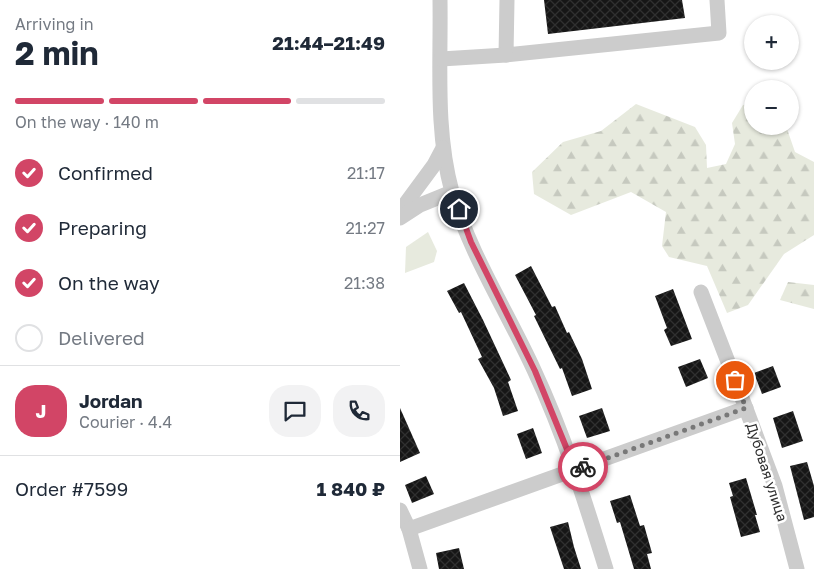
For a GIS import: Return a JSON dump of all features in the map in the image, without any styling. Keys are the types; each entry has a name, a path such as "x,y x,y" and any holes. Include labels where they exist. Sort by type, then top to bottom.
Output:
{"street":[{"path":"440,0 441,129 452,192 471,242 535,371 575,469 606,569"},
{"path":"506,55 507,0"},
{"path":"440,59 506,55 719,33 717,0"},
{"path":"400,211 434,165 443,148"},
{"path":"400,218 420,205 452,192"},
{"name":"Дубовая улица","path":"701,292 775,486 797,569"},
{"path":"409,530 746,408"},
{"path":"400,510 409,530 420,569"}],"green space":[{"path":"636,104 695,127 706,145 707,168 726,164 735,144 732,123 744,105 744,135 789,135 795,152 814,162 814,235 784,254 748,305 727,313 707,266 669,257 662,246 666,212 631,192 571,215 534,194 532,172 563,142 601,131"},
{"path":"428,232 437,251 434,262 405,273 406,247"},
{"path":"788,282 814,285 814,309 780,300"}],"building":[{"path":"544,0 682,0 685,18 548,34"},
{"path":"531,266 552,307 555,306 567,333 569,332 582,359 592,389 572,396 562,368 560,369 534,316 536,315 515,275"},
{"path":"464,283 511,380 508,382 518,411 503,416 494,388 478,359 482,357 461,312 459,313 447,291"},
{"path":"673,289 692,339 671,346 664,330 667,328 655,296"},
{"path":"700,359 708,378 686,387 678,367"},
{"path":"773,366 781,387 762,394 754,373"},
{"path":"400,408 420,453 400,462"},
{"path":"602,408 610,431 587,438 579,416"},
{"path":"793,411 803,441 782,448 773,418"},
{"path":"533,428 542,453 526,459 517,434"},
{"path":"807,462 814,486 814,517 804,520 790,466"},
{"path":"426,476 434,494 412,503 405,485"},
{"path":"746,478 760,532 741,537 730,497 733,496 729,483"},
{"path":"630,495 640,526 644,525 652,553 647,554 651,569 634,569 620,522 617,523 610,501"},
{"path":"568,522 581,569 564,569 550,527"},
{"path":"459,548 464,569 439,569 436,553"}],"way so far":[{"path":"583,467 746,408 735,380"}],"route":[{"path":"459,209 471,242 535,371 575,469 583,467"}]}
